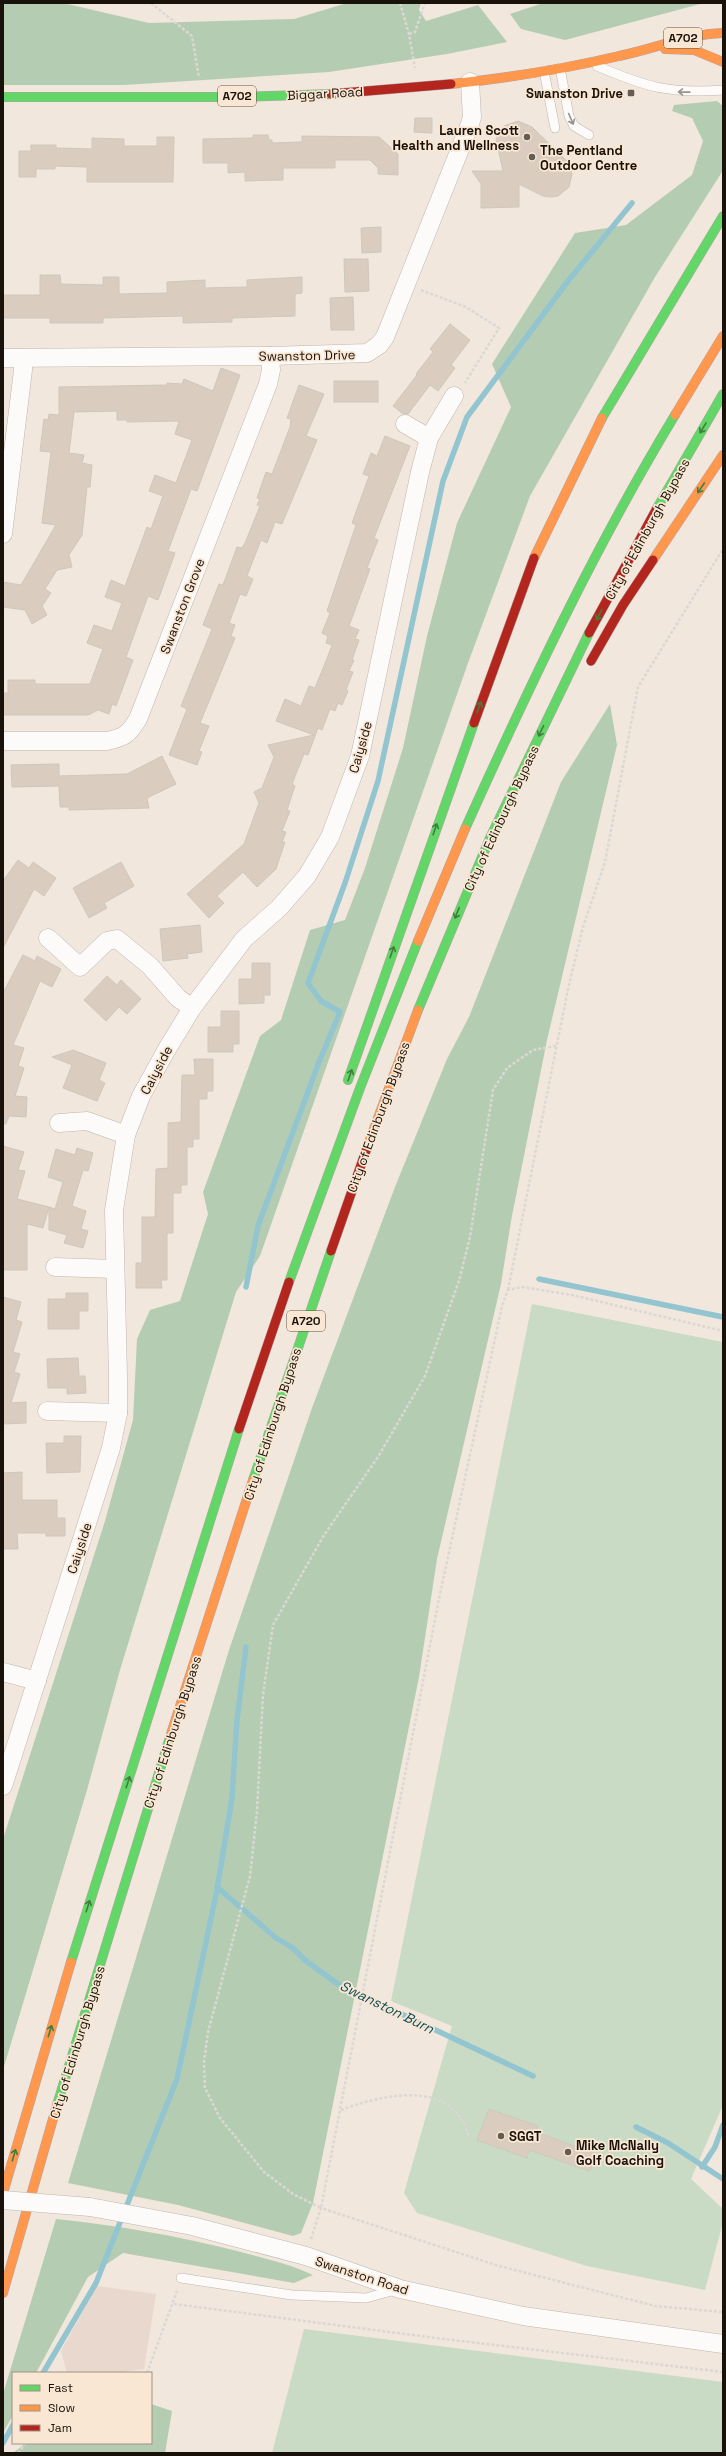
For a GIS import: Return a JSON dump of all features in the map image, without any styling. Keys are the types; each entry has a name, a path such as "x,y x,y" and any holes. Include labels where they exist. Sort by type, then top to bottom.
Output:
{"main road":[{"name":"Biggar Road","path":"3,97 300,95 418,88 470,82 589,63 644,51 688,36 723,33"},
{"name":"Biggar Road","path":"644,51 681,48 694,50 723,62"},
{"path":"345,1088 528,571 595,429 723,216"},
{"name":"City of Edinburgh Bypass","path":"3,2193 80,1933 264,1353 391,1006 456,848 537,672 619,511 723,336"},
{"name":"City of Edinburgh Bypass","path":"3,2294 73,2054 161,1767 275,1411 365,1152 414,1018 460,904 506,803 567,677 627,562 723,394"},
{"path":"586,672 624,605 723,455"},
{"path":"365,1152 433,1000"},
{"path":"264,1353 308,1201"}],"street":[{"name":"Swanston Drive","path":"3,358 270,356 368,353 379,345 386,336 408,285 470,124 472,117 470,82"},
{"name":"Swanston Grove","path":"3,741 107,741 123,738 131,731 138,719 268,384 271,370 270,356"},
{"path":"8,532 23,358"},
{"name":"Caiyside","path":"3,1786 111,1448 118,1413 114,1210 126,1135 141,1096 166,1049 192,1008 244,939 279,908 307,876 330,837 363,742 420,472 429,438 454,396"},
{"path":"406,424 429,438"},
{"path":"48,938 80,967 107,941 117,940 150,966 178,998 192,1008"},
{"path":"59,1122 87,1121 126,1135"},
{"path":"55,1267 115,1269"},
{"path":"47,1411 118,1413"},
{"path":"3,1672 37,1681"},
{"name":"Swanston Road","path":"3,2200 90,2207 192,2226 306,2256 400,2289 523,2316 723,2344"}],"lane":[{"path":"589,63 633,81 674,92 723,90"},
{"path":"560,68 569,116 574,126 589,135"},
{"path":"544,71 555,128"},
{"path":"181,2278 292,2295 366,2298 400,2289"}],"path":[{"path":"151,3 192,36 202,96"},
{"path":"400,3 409,34 418,88"},
{"path":"409,34 415,32 425,3"},
{"path":"408,285 466,307 499,328 467,381 454,396"},
{"path":"306,2256 321,2208 438,1606 502,1306 508,1290 556,1046 583,927 605,862 638,687 723,549"},
{"path":"556,1046 533,1050 507,1068 493,1090 468,1244 459,1281 425,1376 378,1457 324,1534 273,1625 263,1695 257,1811 250,1876 208,2032 204,2062 205,2088 220,2118 264,2172 293,2194 321,2208 499,2266 655,2306 723,2312"},
{"path":"508,1290 522,1287 572,1295 723,1331"},
{"path":"341,2110 382,2096 418,2095 443,2101 457,2112 465,2122 469,2137"},
{"path":"147,2372 174,2304 181,2278"},
{"path":"174,2304 436,2338 723,2372"},
{"path":"18,2453 25,2444"}],"shaded area":[{"path":"97,2286 156,2294 144,2369 121,2372 67,2372 61,2351"}],"green space":[{"path":"3,3 63,3 149,23 294,19 347,3 421,3 419,10 426,21 478,5 507,42 447,54 329,72 124,85 3,85"},
{"path":"543,3 704,3 565,40 521,29 510,14"},
{"path":"717,101 723,106 722,172 655,277 530,496 468,663 260,1256 236,1292 120,1670 87,1790 3,2070 3,1839 105,1521 133,1420 137,1339 150,1310 180,1301 208,1214 203,1192 260,1036 281,1020 310,930 345,920 365,868 403,748 427,636 457,523 511,407 492,364 575,233 626,225 692,175 703,141 692,118 672,111 674,105"},
{"path":"610,704 617,745 547,1040 511,1221 501,1284 437,1559 419,1677 313,2203 301,2233 293,2236 178,2205 68,2183 229,1650 312,1408 395,1187 447,1059 469,1017 561,782"},
{"path":"532,1304 723,1342 723,2105 691,2179 723,2209 723,2222 705,2290 587,2266 417,2213 404,2193 452,2026 391,2001"},
{"path":"56,2219 124,2228 192,2241 275,2261 313,2275 294,2283 123,2253 88,2277 37,2372 12,2372 12,2417 3,2433 3,2394"},
{"path":"304,2329 723,2382 723,2453 272,2453"},
{"path":"152,2404 172,2411 165,2453 13,2453 25,2444 152,2444"}],"building":[{"path":"415,118 432,118 432,133 414,132"},
{"name":"The Pentland Outdoor Centre","path":"518,121 532,127 567,161 572,174 569,187 558,196 551,197 543,196 519,184 519,207 481,208 481,184 472,171 503,171 496,139 504,126"},
{"path":"253,135 268,135 269,140 272,140 272,143 302,142 302,136 379,137 398,154 398,175 378,174 378,168 370,160 335,160 335,168 283,168 283,180 245,181 245,172 228,173 228,163 203,163 203,139 253,138"},
{"path":"157,137 174,137 173,182 87,182 87,167 55,166 55,169 36,169 36,177 19,177 19,151 31,151 31,145 56,145 56,148 92,149 92,138 124,139 124,146 157,146"},
{"path":"381,227 381,252 362,253 361,228"},
{"path":"344,259 368,259 369,291 345,292"},
{"path":"40,275 60,275 61,284 103,285 103,277 119,277 119,294 167,293 167,282 205,280 205,288 247,287 247,280 302,277 302,293 295,294 295,316 232,318 232,322 183,323 183,316 103,318 103,323 50,323 50,318 3,318 3,295 40,295"},
{"path":"353,297 354,330 331,330 330,298"},
{"path":"450,324 470,340 451,365 455,368 438,391 430,385 408,414 403,414 393,406 433,352 430,349"},
{"path":"221,368 240,375 197,491 191,489 168,551 175,553 158,600 148,596 126,657 133,660 116,706 112,704 109,714 98,710 88,715 3,715 3,693 8,693 8,680 35,680 35,684 90,684 103,649 87,643 94,625 112,631 122,603 105,597 111,580 125,586 147,527 151,529 163,496 149,491 155,475 176,483 192,440 175,434 179,421 127,422 127,420 117,420 117,411 74,412 69,453 84,455 82,463 92,465 90,487 87,487 82,535 69,555 72,567 57,570 45,589 51,593 42,606 47,615 32,624 25,610 3,607 3,582 21,585 56,525 42,523 51,452 40,451 44,419 48,420 49,414 59,415 59,387 167,385 167,383 182,384 184,379 213,391"},
{"path":"334,381 378,381 378,402 334,402"},
{"path":"299,385 324,394 306,436 317,440 282,524 275,522 267,543 261,540 247,576 253,579 246,596 240,594 229,623 235,625 231,636 235,638 200,723 209,726 199,751 202,752 197,765 169,755 187,709 181,706 212,629 203,625 219,584 223,585 237,547 242,548 245,543 260,506 257,505 260,499 257,498 266,472 272,474 290,427 291,419 287,418"},
{"path":"385,436 410,446 374,538 378,540 367,568 370,569 349,626 359,630 355,639 359,640 352,660 354,660 349,671 353,672 346,690 348,691 342,705 338,703 335,711 330,709 322,730 318,728 308,755 304,754 292,784 295,786 287,810 290,811 282,831 286,832 282,842 285,842 276,869 257,887 243,872 217,896 224,903 209,918 187,894 244,844 259,803 254,792 262,788 274,757 268,745 314,735 276,721 285,699 301,706 309,686 315,688 326,661 332,645 326,643 328,636 322,633 330,613 327,611 356,525 352,523 369,476 363,474 371,453 377,456"},
{"path":"162,756 176,784 147,798 149,808 69,810 69,807 60,807 59,786 12,787 11,765 59,764 59,776 127,774"},
{"path":"18,860 29,868 33,862 56,878 44,896 34,889 3,948 3,881"},
{"path":"121,862 134,886 104,903 107,908 89,918 73,888"},
{"path":"200,925 202,952 187,954 188,958 163,961 160,929"},
{"path":"23,955 35,961 37,956 61,969 52,987 40,981 13,1045 24,1048 18,1066 24,1068 15,1096 27,1097 26,1117 9,1116 6,1124 3,1124 3,993"},
{"path":"252,963 270,963 270,995 264,995 264,1003 239,1004 239,979 252,979"},
{"path":"107,976 117,985 121,980 141,999 127,1014 119,1007 106,1021 84,1000"},
{"path":"221,1011 239,1011 239,1044 233,1044 233,1052 208,1052 208,1027 221,1027"},
{"path":"73,1050 106,1063 99,1080 105,1083 97,1101 63,1088 72,1065 52,1057"},
{"path":"194,1059 213,1059 213,1091 207,1091 207,1099 199,1099 199,1139 193,1139 193,1147 187,1147 187,1185 181,1185 181,1193 173,1193 173,1233 167,1233 167,1280 161,1280 162,1288 136,1288 136,1263 142,1263 142,1217 155,1217 156,1169 168,1168 168,1123 181,1122 182,1075 195,1075"},
{"path":"3,1146 24,1152 18,1170 25,1171 17,1199 49,1207 43,1228 27,1224 27,1270 3,1270"},
{"path":"77,1148 93,1153 88,1171 83,1170 72,1206 86,1211 81,1229 88,1231 83,1248 64,1243 67,1235 49,1230 49,1207 55,1209 63,1182 48,1177 56,1149 75,1155"},
{"path":"66,1293 88,1293 88,1311 79,1311 79,1329 48,1329 48,1299 66,1299"},
{"path":"3,1297 21,1302 16,1320 22,1322 13,1352 20,1354 14,1372 20,1374 11,1403 26,1402 26,1423 3,1424"},
{"path":"78,1358 79,1376 85,1376 86,1393 67,1394 67,1388 48,1388 47,1359"},
{"path":"64,1436 81,1436 80,1472 47,1473 46,1443 64,1443"},
{"path":"22,1472 22,1500 57,1500 57,1518 65,1518 65,1536 46,1536 46,1533 17,1533 18,1549 3,1549 3,1473"},
{"path":"489,2109 538,2126 536,2132 596,2154 590,2171 529,2150 527,2158 477,2140"}],"waterway":[{"path":"246,1287 258,1226 319,1062 340,1012 321,1001 308,983 345,883 378,781 443,481 467,417 568,281 632,203"},
{"path":"539,1279 723,1317"},
{"path":"44,2372 96,2283 177,2079 217,1890 232,1798 237,1720 246,1647"},
{"name":"Swanston Burn","path":"217,1887 276,1938 293,1948 306,1961 338,1984 533,2076"},
{"path":"702,2167 715,2147 723,2125"},
{"name":"Swanston Burn","path":"636,2127 668,2143 723,2179"},
{"path":"3,2443 12,2427"}],"traffic: fast":[{"path":"3,97 236,97 331,94"},
{"path":"602,418 723,216"},
{"path":"656,510 723,394"},
{"path":"465,829 538,670 564,618 617,515 675,415"},
{"path":"418,1010 490,838 589,633"},
{"path":"348,1080 474,723"},
{"path":"289,1282 360,1088 418,941"},
{"path":"253,1480 331,1251"},
{"path":"71,1962 239,1429"},
{"path":"57,2105 170,1737"}],"traffic: slow":[{"path":"451,84 557,69 632,53 697,36 723,33"},
{"path":"665,49 694,50 723,62"},
{"path":"675,415 723,336"},
{"path":"534,558 602,418"},
{"path":"653,560 723,455"},
{"path":"418,941 465,829"},
{"path":"368,1145 418,1010"},
{"path":"170,1737 253,1480"},
{"path":"3,2193 71,1962"},
{"path":"3,2293 57,2105"}],"traffic: jam":[{"path":"331,94 451,84"},
{"path":"589,633 656,510"},
{"path":"474,723 534,558"},
{"path":"591,661 623,605 653,560"},
{"path":"331,1251 368,1145"},
{"path":"239,1429 289,1282"}],"place":[{"name":"Swanston Drive","path":"631,93"},
{"name":"Lauren Scott Health and Wellness","path":"527,137"},
{"name":"The Pentland Outdoor Centre","path":"532,157"},
{"name":"SGGT","path":"501,2136"},
{"name":"Mike McNally Golf Coaching","path":"568,2152"}]}
